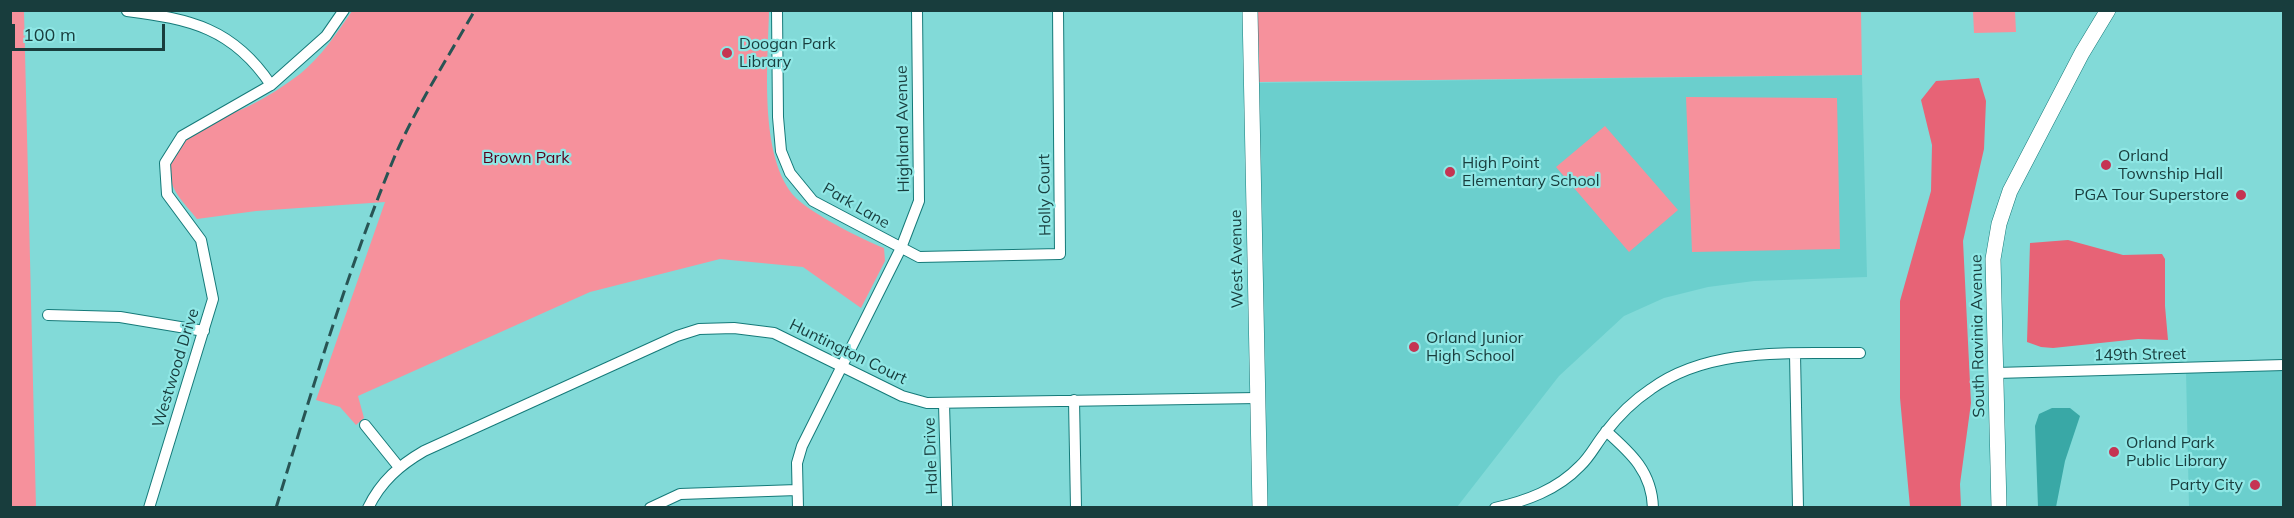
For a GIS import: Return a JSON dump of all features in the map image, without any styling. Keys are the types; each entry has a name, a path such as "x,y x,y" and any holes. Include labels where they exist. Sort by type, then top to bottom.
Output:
{"street":[{"name":"Westwood Drive","path":"149,507 213,299 201,240 167,194 165,163 182,136 271,85 326,36 344,10"},
{"name":"Park Lane","path":"777,10 779,137 790,173 813,201 901,248"},
{"name":"Highland Avenue","path":"798,507 797,464 802,446 901,248 919,201 916,10"},
{"name":"Holly Court","path":"901,248 919,257 1060,254 1058,10"},
{"name":"West Avenue","path":"1250,10 1260,507"},
{"name":"South Ravinia Avenue","path":"1999,507 1993,259 1999,224 2019,172 2082,53 2108,10"},
{"path":"127,11 181,18 216,32 250,58 271,85"},
{"path":"48,315 120,317 204,331"},
{"name":"Huntington Court","path":"368,507 375,494 398,466 424,451 677,336 699,329 734,328 774,333 915,401 944,404 1258,398"},
{"path":"1495,507 1521,502 1547,491 1580,466 1606,431 1628,407 1653,387 1683,370 1715,361 1754,355 1860,353"},
{"path":"1795,354 1798,507"},
{"name":"149th Street","path":"1996,373 2283,365"},
{"path":"1074,400 1076,507"},
{"name":"Hale Drive","path":"944,404 947,507"},
{"path":"365,425 398,466"},
{"path":"1606,431 1638,459 1647,478 1653,507"},
{"path":"650,507 680,494 797,490"}],"shaded area":[{"path":"1862,75 1867,277 1754,281 1708,287 1664,298 1624,316 1559,376 1457,507 1263,507 1258,83"},
{"path":"1979,78 1986,101 1984,149 1963,241 1971,403 1960,484 1961,507 1910,507 1900,398 1900,301 1931,191 1932,145 1921,100 1936,81"},
{"path":"2068,240 2123,255 2162,254 2165,259 2168,340 2138,339 2053,348 2027,342 2030,243"},
{"path":"2283,368 2283,507 2189,507 2186,371"},
{"path":"2052,408 2070,408 2080,416 2065,461 2056,507 2038,507 2035,426 2039,414"}],"green space":[{"path":"10,11 24,11 36,507 11,507"},
{"name":"Brown Park","path":"352,11 769,11 767,82 770,135 784,181 796,198 814,212 884,248 885,261 861,308 803,267 720,259 590,292 358,396 364,418 356,425 340,407 316,400 385,202 256,211 197,219 177,194 170,172 176,152 183,142 203,127 262,99 300,74 322,52"},
{"path":"1256,11 1861,11 1862,75 1258,82"},
{"path":"1973,11 2015,11 2016,32 1974,33"},
{"path":"1686,97 1837,98 1840,249 1692,252"},
{"path":"1605,126 1678,210 1629,252 1556,167"}],"railway":[{"path":"276,508 346,288 394,158 422,102 475,10"}],"place":[{"name":"Doogan Park Library","path":"727,53"},
{"name":"Orland Township Hall","path":"2106,165"},
{"name":"High Point Elementary School","path":"1450,172"},
{"name":"PGA Tour Superstore","path":"2241,195"},
{"name":"Orland Junior High School","path":"1414,347"},
{"name":"Orland Park Public Library","path":"2114,452"},
{"name":"Party City","path":"2255,485"}]}
